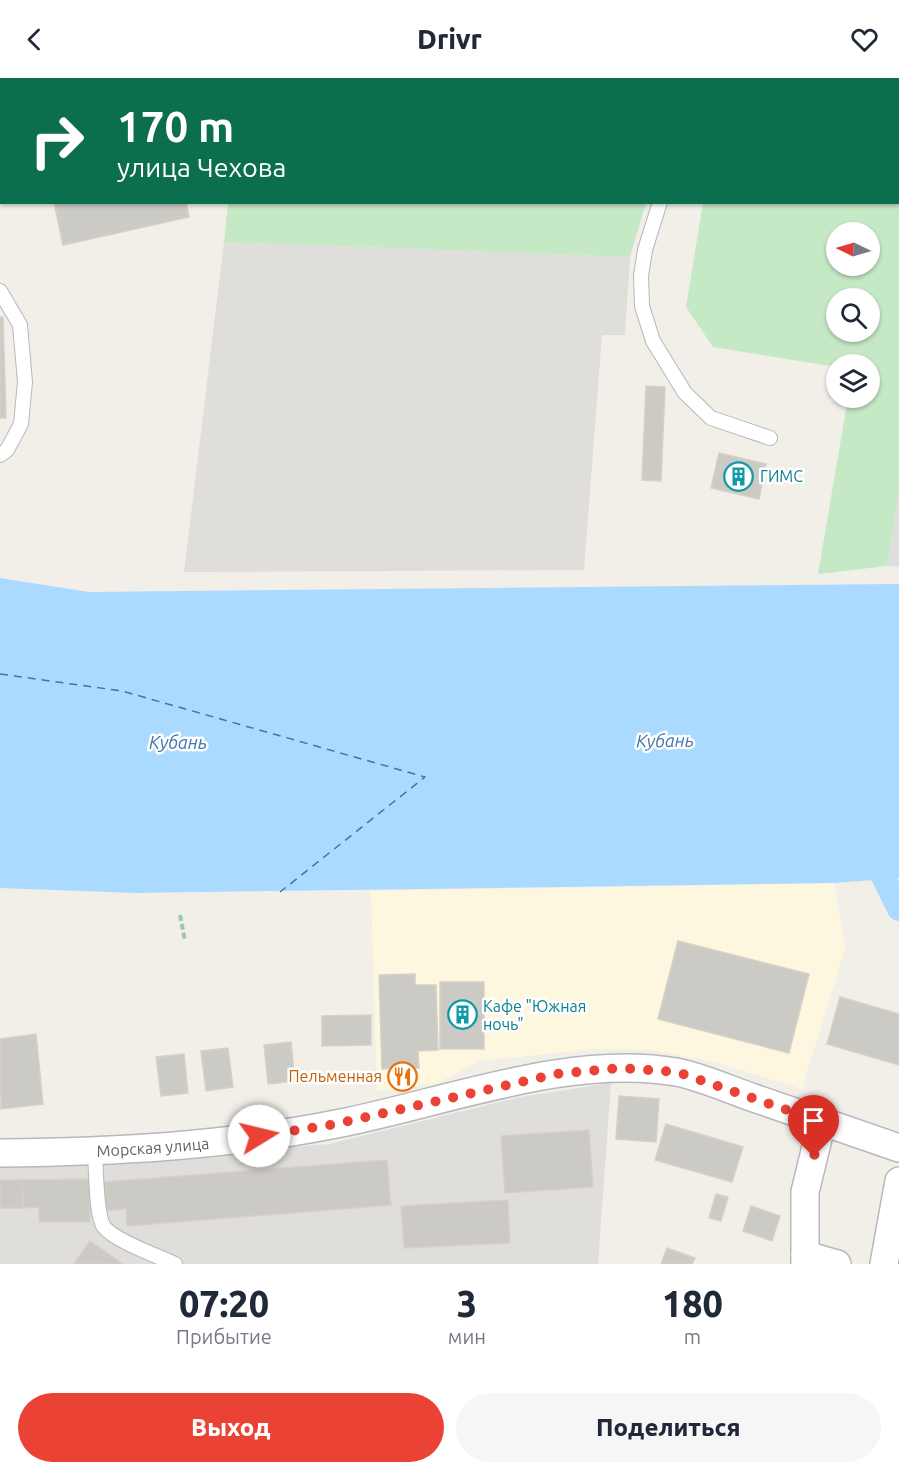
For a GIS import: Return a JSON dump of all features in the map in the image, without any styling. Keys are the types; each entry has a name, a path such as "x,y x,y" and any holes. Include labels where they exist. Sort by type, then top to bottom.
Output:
{"street":[{"name":"Морская улица","path":"0,1153 95,1152 259,1136 336,1124 556,1074 620,1068 677,1072 899,1149"},
{"path":"822,1122 805,1192 805,1259 837,1264"},
{"path":"884,1264 899,1181"}],"lane":[{"path":"659,204 645,250 641,276 642,306 653,341 685,393 711,418 770,438"},
{"path":"0,291 20,325 25,382 21,424 7,450 0,455"},
{"path":"95,1152 100,1216 104,1226 111,1233 175,1264"}],"path":[{"path":"180,915 185,942"}],"shaded area":[{"path":"224,242 630,257 625,335 602,335 584,570 184,572"},
{"path":"899,491 899,567 887,566"},
{"path":"834,883 845,949 802,1089 722,1064 652,1050 592,1049 479,1061 438,1083 377,1091 371,891"},
{"path":"611,1083 598,1264 0,1264 0,1167 76,1164 329,1144 520,1097"}],"green space":[{"path":"228,204 646,204 630,257 224,242"},
{"path":"703,204 899,204 899,491 887,566 818,574 846,408 880,408 880,354 826,354 826,365 713,347 686,307"}],"water":[{"name":"Кубань","path":"0,578 89,592 899,584 899,878 834,883 136,893 0,888"}],"pier":[{"path":"318,892 318,895 136,896 136,893"}],"building":[{"path":"54,204 186,204 189,217 63,245"},
{"path":"0,317 3,317 6,418 0,418"},
{"path":"646,386 665,387 661,481 642,480"},
{"name":"ГИМС","path":"719,453 766,464 759,499 711,488"},
{"path":"678,941 809,974 789,1053 658,1019"},
{"path":"415,974 415,985 436,985 438,1050 418,1051 419,1068 382,1069 379,975"},
{"name":"Кафе \"Южная ночь\"","path":"440,982 484,982 484,1049 440,1049"},
{"path":"840,997 899,1014 899,1065 827,1044"},
{"path":"371,1015 371,1045 322,1046 322,1016"},
{"path":"36,1034 43,1104 1,1109 0,1039"},
{"path":"291,1042 295,1081 268,1084 264,1045"},
{"path":"228,1048 233,1087 206,1091 201,1051"},
{"path":"184,1054 188,1093 161,1096 156,1057"},
{"path":"619,1096 659,1099 656,1142 616,1139"},
{"path":"666,1124 743,1147 732,1182 655,1160"},
{"path":"589,1130 593,1187 505,1193 501,1136"},
{"path":"387,1160 391,1205 127,1226 126,1209 106,1211 104,1182"},
{"path":"90,1179 90,1222 39,1222 39,1207 23,1208 22,1180"},
{"path":"0,1180 22,1180 23,1208 0,1208"},
{"path":"716,1194 728,1197 721,1221 709,1218"},
{"path":"508,1200 510,1243 404,1248 401,1206"},
{"path":"751,1206 780,1216 772,1241 743,1231"},
{"path":"90,1241 123,1264 74,1264"},
{"path":"667,1248 695,1258 692,1264 661,1264"}],"waterway":[{"path":"870,850 899,909"}],"ferry route":[{"path":"0,674 122,691 425,777 280,892"}],"place":[{"name":"ГИМС","path":"739,476"},
{"name":"Кафе \"Южная ночь\"","path":"462,1015"},
{"name":"Пельменная","path":"403,1076"}],"route":[{"path":"259,1136 336,1124 556,1074 620,1068 677,1072 822,1122 814,1157"}]}
